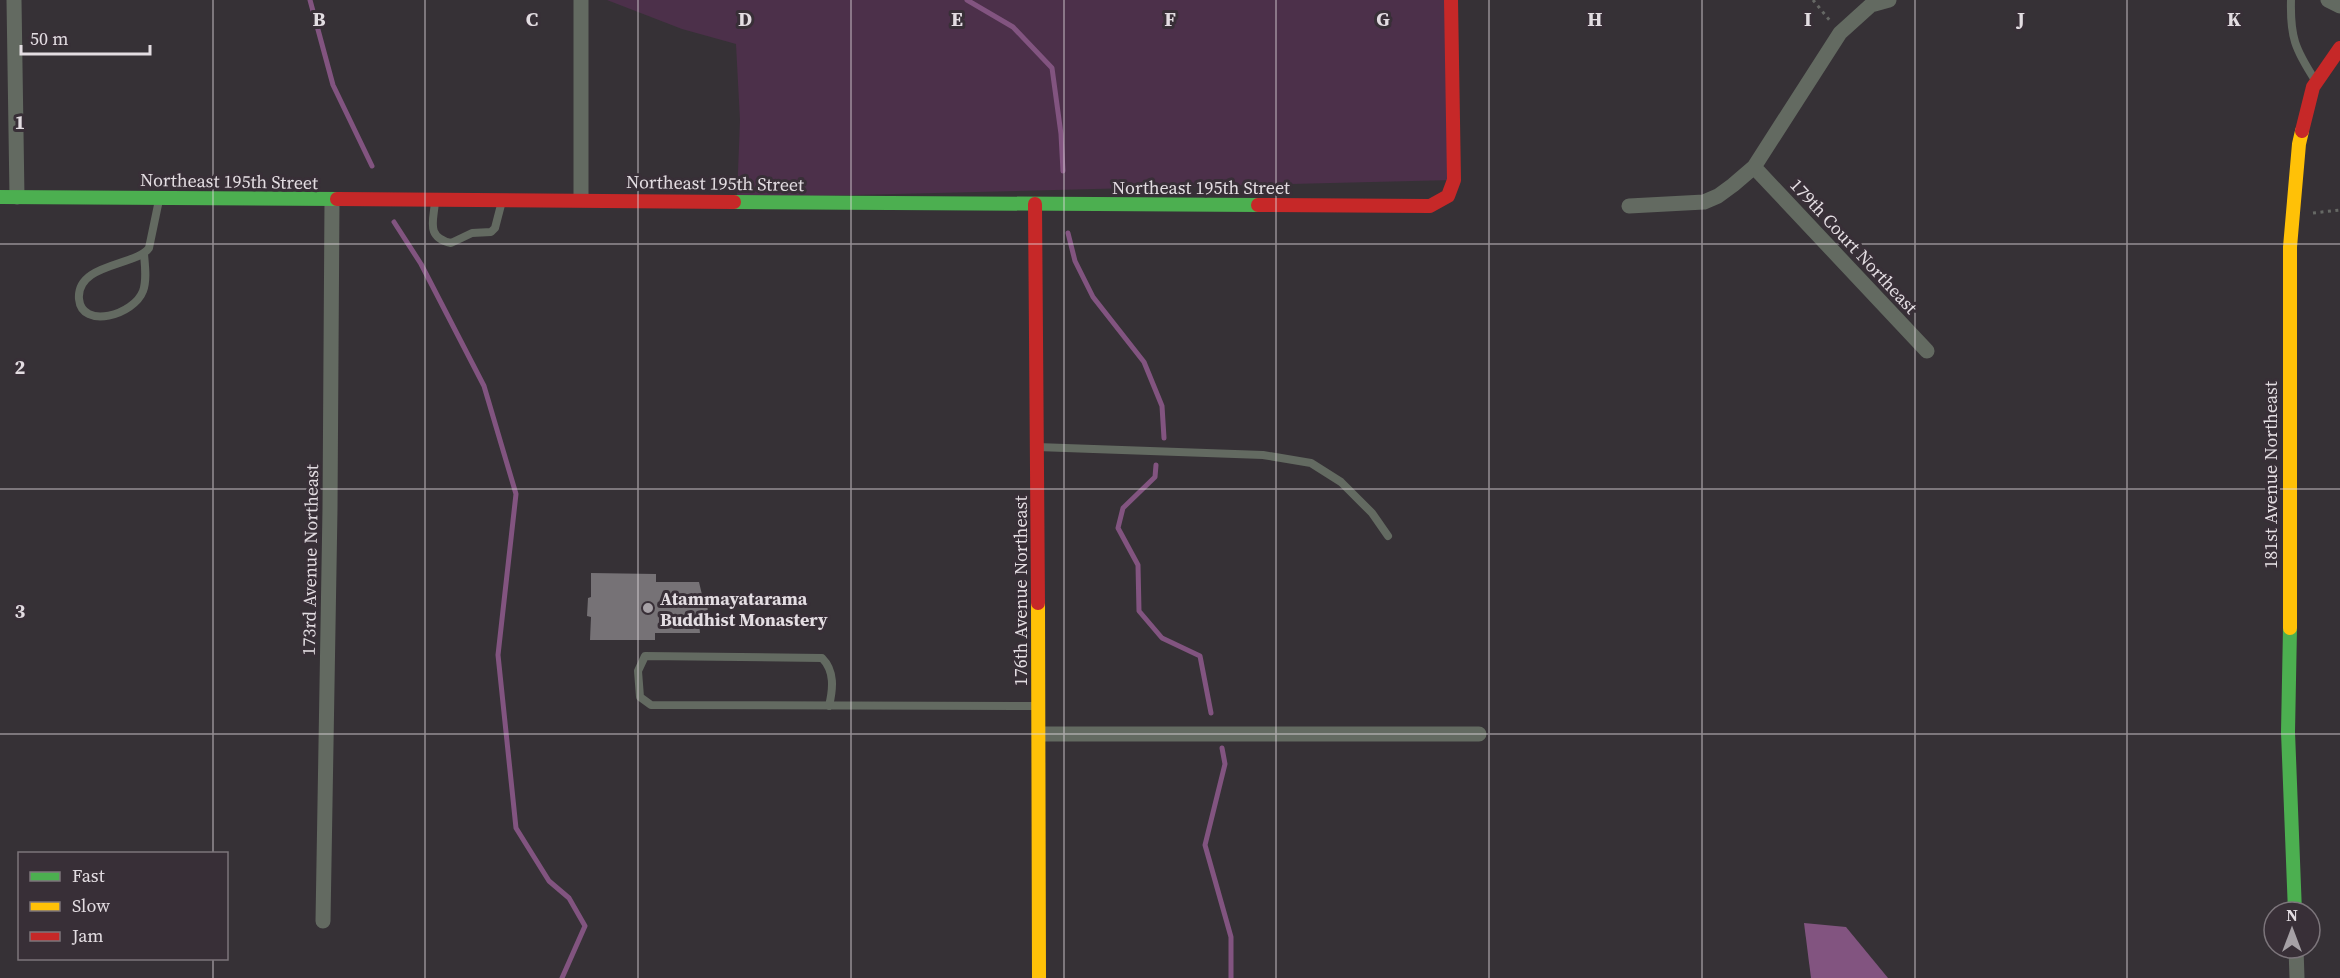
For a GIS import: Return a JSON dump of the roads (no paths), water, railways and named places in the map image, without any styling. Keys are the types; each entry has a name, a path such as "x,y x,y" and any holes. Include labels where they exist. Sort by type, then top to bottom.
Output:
{"street":[{"path":"14,0 16,197"},
{"path":"581,0 581,200"},
{"name":"Northeast 195th Street","path":"0,197 1430,206 1448,196 1454,180 1450,0"},
{"path":"1629,206 1704,202 1718,196 1754,167 1840,33 1871,5 1889,0"},
{"path":"2328,0 2340,6"},
{"name":"181st Avenue Northeast","path":"2295,900 2288,732 2290,247 2299,144 2313,87 2340,48"},
{"name":"179th Court Northeast","path":"1754,167 1927,351"},
{"name":"173rd Avenue Northeast","path":"323,921 330,532 332,200"},
{"name":"176th Avenue Northeast","path":"1035,204 1039,978"},
{"path":"1039,734 1479,734"},
{"path":"2296,960 2297,978"}],"lane":[{"path":"2292,0 2291,28 2298,53 2316,82"},
{"path":"144,254 143,292 136,302 128,310 114,315 97,316 86,313 79,297 87,280 108,265 144,254 149,248 159,198"},
{"path":"435,200 432,225 439,238 451,243 472,233 491,232 495,228 502,200"},
{"path":"1037,447 1263,455 1311,463 1341,482 1372,513 1388,536"},
{"path":"829,706 832,689 831,675 828,664 822,658 645,656 638,671 640,697 651,705 829,706 1039,706"}],"waterway":[{"path":"310,0 333,85 372,166"},
{"path":"967,0 1013,27 1052,68 1061,134 1063,171"},
{"path":"394,222 421,264 484,386 516,494 498,655 516,828 549,881 569,898 585,926 562,978"},
{"path":"1068,233 1075,261 1093,297 1144,362 1162,406 1164,438"},
{"path":"1156,465 1155,477 1123,508 1118,528 1138,565 1139,611 1162,638 1200,656 1211,713"},
{"path":"1222,748 1225,764 1205,845 1231,937 1231,978"}],"place":[{"name":"Atammayatarama Buddhist Monastery","path":"648,608"}]}
